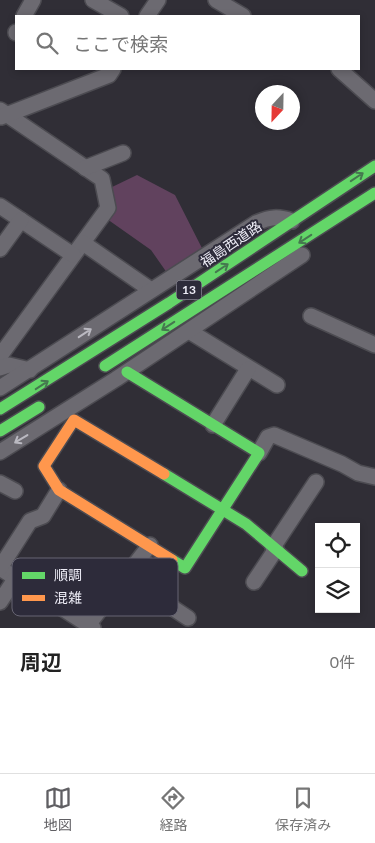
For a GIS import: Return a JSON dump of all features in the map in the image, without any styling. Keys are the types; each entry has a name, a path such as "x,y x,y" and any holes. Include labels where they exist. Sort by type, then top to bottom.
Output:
{"main road":[{"name":"福島西道路","path":"0,409 48,381 375,166"},
{"name":"13","path":"93,374 375,193"},
{"path":"127,372 259,453 185,568 178,564"},
{"path":"0,432 51,400"},
{"path":"169,558 59,490 44,466 71,415 246,524 302,571"}],"street":[{"path":"24,15 32,0"},
{"path":"93,0 119,15"},
{"path":"148,15 158,0"},
{"path":"216,0 241,15"},
{"path":"2,114 109,75 112,70"},
{"path":"340,70 375,100"},
{"path":"0,356 108,208 102,179 2,114"},
{"path":"85,168 122,152"},
{"path":"0,206 73,255"},
{"path":"0,388 256,222 268,217 279,217 292,221"},
{"path":"0,248 20,220"},
{"path":"0,452 71,415 127,372 326,238 330,222"},
{"path":"83,242 151,290"},
{"path":"311,316 375,345"},
{"path":"190,331 277,386"},
{"path":"0,368 9,365 30,370"},
{"path":"213,425 248,369"},
{"path":"259,453 268,437 274,434 358,473 375,477"},
{"path":"0,482 14,491"},
{"path":"254,582 316,482"},
{"path":"12,577 0,568 30,521 43,516 59,490"},
{"path":"141,558 150,546"},
{"path":"0,602 12,582"},
{"path":"178,611 188,618"},
{"path":"74,616 90,626"}],"shaded area":[{"path":"137,175 175,195 207,258 172,280 151,250 107,219 115,211 110,188"}],"traffic: fast":[{"path":"0,409 169,303 375,166"},
{"path":"105,366 375,193"},
{"path":"127,372 259,453 185,568 178,564"},
{"path":"0,431 39,407"},
{"path":"164,474 246,524 302,571"}],"traffic: slow":[{"path":"164,474 74,420 44,466 59,490 169,558"}]}
